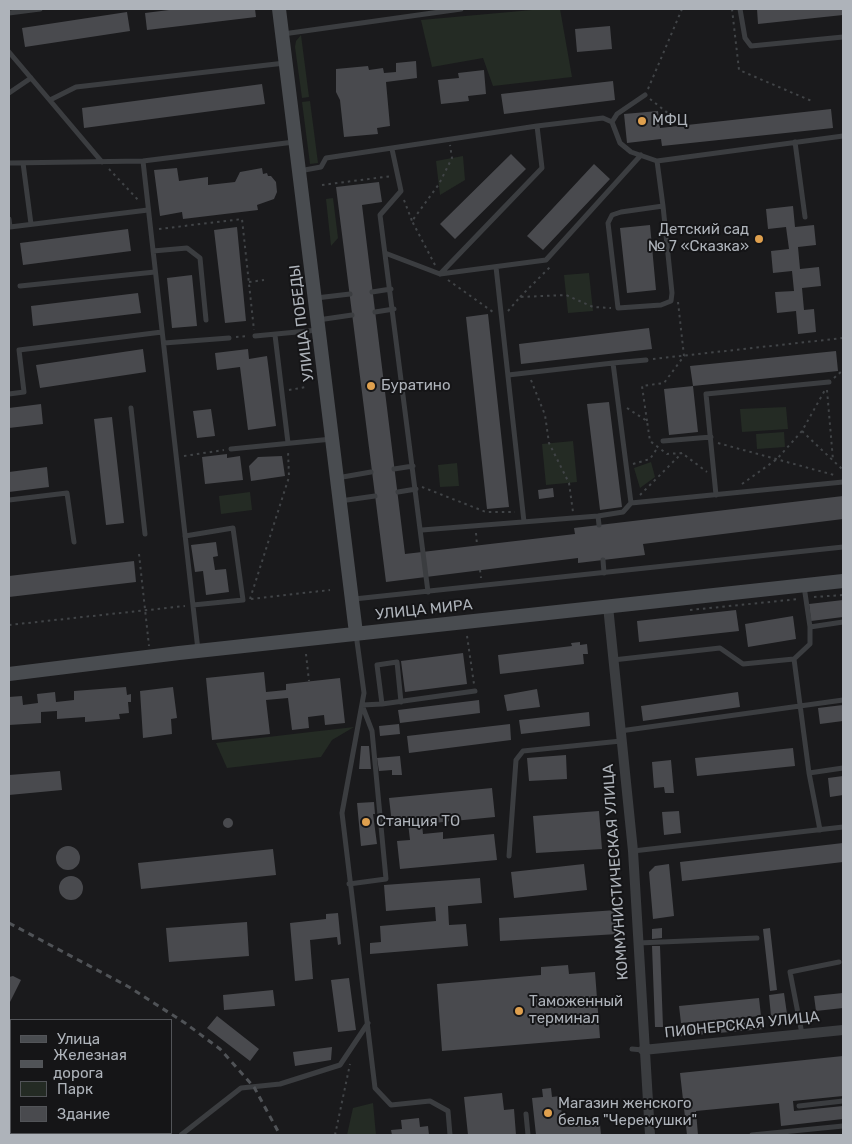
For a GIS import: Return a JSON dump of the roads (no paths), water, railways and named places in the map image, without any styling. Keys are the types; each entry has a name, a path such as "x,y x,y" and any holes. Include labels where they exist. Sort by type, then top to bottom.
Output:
{"main road":[{"name":"УЛИЦА ПОБЕДЫ","path":"279,9 340,501 350,599 356,634"},
{"name":"УЛИЦА МИРА","path":"9,674 198,650 608,606 805,592 843,581"}],"street":[{"name":"КОММУНИСТИЧЕСКАЯ УЛИЦА","path":"608,606 633,851 637,943 638,1050 650,1135"},
{"name":"ПИОНЕРСКАЯ УЛИЦА","path":"638,1050 843,1030"}],"lane":[{"path":"9,13 40,9"},
{"path":"282,34 461,9"},
{"path":"740,9 745,38 751,46 843,37"},
{"path":"9,52 102,162"},
{"path":"50,100 76,87 286,63"},
{"path":"9,93 31,78"},
{"path":"612,122 617,114 645,95"},
{"path":"299,171 321,168 326,158 537,126 603,118 612,122 620,143 631,152 657,160 843,136"},
{"path":"440,274 542,168 537,126"},
{"path":"9,163 142,161 295,142"},
{"path":"795,142 805,217"},
{"path":"392,149 401,191 380,215 394,309 428,592"},
{"path":"385,253 440,274 546,260 642,155"},
{"path":"657,160 663,206 672,293 671,301 661,305 618,308 608,223 612,215 621,212 663,206"},
{"path":"142,161 198,650"},
{"path":"23,163 31,224"},
{"path":"9,219 10,227 148,210"},
{"path":"153,251 187,248 200,258 206,320"},
{"path":"496,267 524,522"},
{"path":"20,286 155,272"},
{"path":"372,292 391,289"},
{"path":"315,298 350,294"},
{"path":"375,312 394,309"},
{"path":"255,336 275,335 352,315"},
{"path":"9,394 24,392 19,350 162,332"},
{"path":"275,335 288,443"},
{"path":"164,343 229,338"},
{"path":"508,375 646,360"},
{"path":"613,364 631,503"},
{"path":"716,495 706,394 829,382"},
{"path":"130,408 145,534"},
{"path":"231,449 332,439"},
{"path":"663,441 711,439"},
{"path":"394,469 413,466"},
{"path":"337,478 371,472"},
{"path":"422,530 598,516 623,512 631,503 843,482"},
{"path":"398,492 416,487"},
{"path":"9,500 67,493 74,542"},
{"path":"340,501 375,496"},
{"path":"598,516 599,525"},
{"path":"185,536 233,528 243,600 193,605"},
{"path":"350,599 843,547"},
{"path":"603,560 604,573"},
{"path":"613,660 720,648 742,664 794,659 810,644 810,627 805,592"},
{"path":"810,627 843,622"},
{"path":"356,634 364,693 342,813 349,884 375,1088 390,1105 430,1101 448,1111 450,1135"},
{"path":"794,659 809,773 820,830"},
{"path":"382,704 377,665 397,662 401,702"},
{"path":"362,705 401,702 475,691"},
{"path":"510,856 516,760 523,751 843,700"},
{"path":"349,884 386,879 372,731 362,705"},
{"path":"809,773 843,768"},
{"path":"633,851 843,827"},
{"path":"637,943 757,938"},
{"path":"802,1034 790,972 839,962"},
{"path":"181,1135 241,1088 280,1084 340,1065 368,1023"},
{"path":"799,1106 843,1101"},
{"path":"526,1114 528,1135"},
{"path":"752,1135 843,1126"}],"railway":[{"path":"9,923 129,987 185,1023 220,1049 254,1087 280,1135"}],"place":[{"name":"МФЦ","path":"642,121"},
{"name":"Детский сад № 7 «Сказка»","path":"759,239"},
{"name":"Буратино","path":"371,386"},
{"name":"Станция ТО","path":"366,822"},
{"name":"Таможенный терминал","path":"519,1011"},
{"name":"Магазин женского белья \"Черемушки\"","path":"548,1113"}]}
